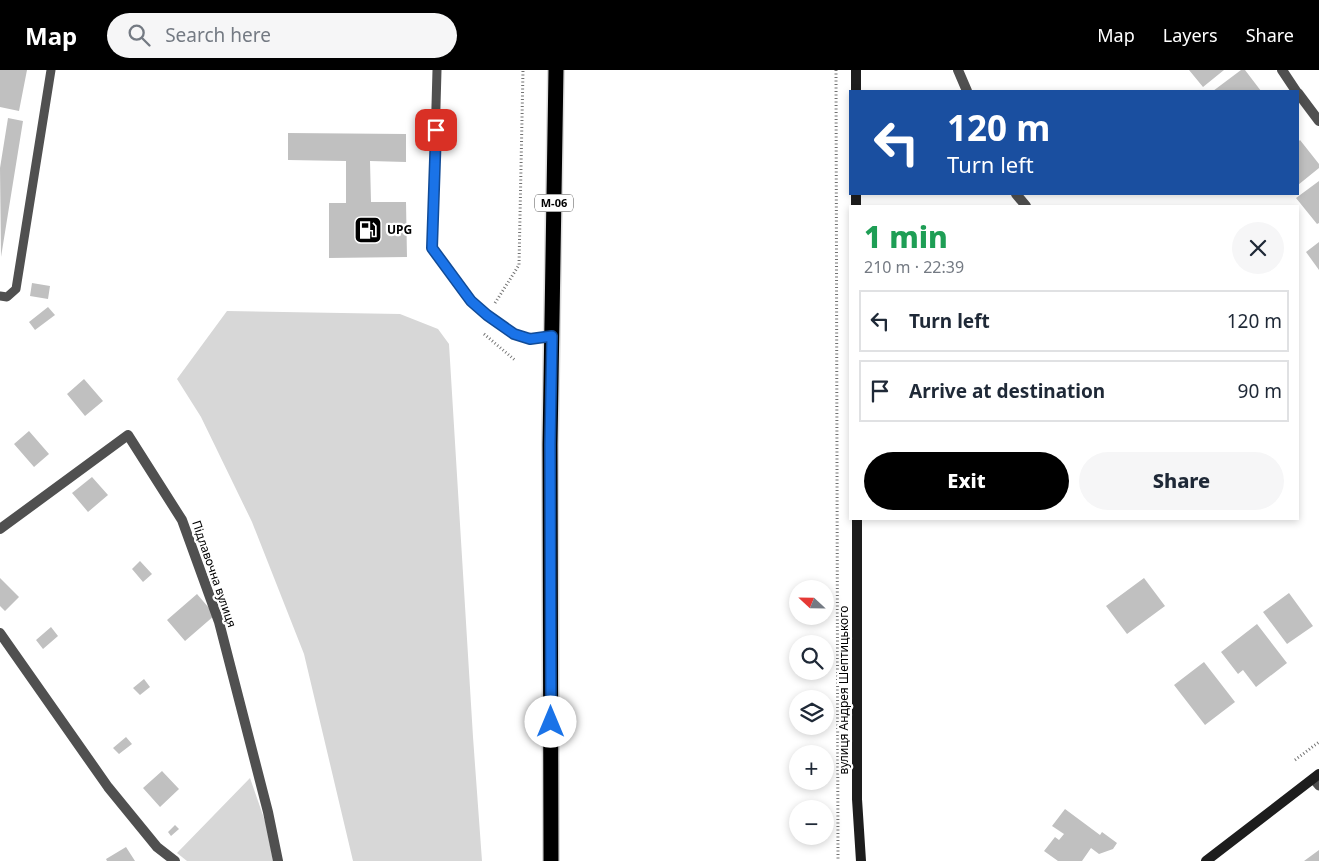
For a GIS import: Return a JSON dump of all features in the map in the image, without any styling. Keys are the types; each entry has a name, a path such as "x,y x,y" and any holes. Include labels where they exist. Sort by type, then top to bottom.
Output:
{"highway":[{"name":"М-06","path":"551,861 550,444 556,70"}],"main road":[{"path":"856,70 856,90"},
{"name":"вулиця Андрея Шептицького","path":"856,520 857,799 861,861"},
{"path":"1206,861 1317,780"}],"street":[{"path":"958,70 967,90"},
{"path":"1282,70 1296,90"},
{"path":"1299,95 1319,121"},
{"path":"1017,195 1025,205"},
{"name":"Підлавочна вулиця","path":"0,529 128,434 182,520 219,622 268,812 278,861"},
{"path":"0,633 108,787 158,847 175,861"}],"lane":[{"path":"0,296 7,297 16,289 51,70"},
{"path":"437,70 432,248 471,301 487,315 514,334 530,339 552,336"}],"path":[{"path":"516,361 478,329 519,265 523,70"},
{"path":"836,70 838,861"},
{"path":"1295,760 1319,742"}],"shaded area":[{"path":"227,311 400,314 438,329 449,344 482,861 353,861 304,654 252,522 201,417 177,379"},
{"path":"250,778 266,824 273,861 187,861 177,853"}],"building":[{"path":"0,70 27,70 19,111 0,107"},
{"path":"1189,70 1224,70 1203,87"},
{"path":"1241,70 1245,70 1260,90 1214,90"},
{"path":"8,118 23,121 1,257 0,168"},
{"path":"288,133 406,134 406,162 370,161 371,202 406,202 407,257 329,258 329,203 346,203 346,161 288,160"},
{"path":"1299,141 1319,164 1319,168 1299,184"},
{"path":"1319,181 1319,223 1317,224 1296,198"},
{"path":"1319,242 1319,270 1306,252"},
{"path":"32,283 50,286 48,299 30,296"},
{"path":"48,307 55,315 35,330 29,322"},
{"path":"84,379 103,401 85,416 67,394"},
{"path":"29,431 49,454 34,467 14,444"},
{"path":"92,477 108,495 88,512 72,493"},
{"path":"140,561 152,574 143,582 132,569"},
{"path":"0,578 19,597 5,611 0,606"},
{"path":"1144,578 1165,606 1127,634 1106,606"},
{"path":"1289,593 1313,626 1287,644 1263,612"},
{"path":"197,594 215,615 185,641 167,620"},
{"path":"1257,624 1287,663 1256,687 1243,670 1238,674 1221,652"},
{"path":"51,627 58,636 43,649 36,640"},
{"path":"1204,662 1235,702 1205,725 1174,685"},
{"path":"144,679 150,687 140,695 133,688"},
{"path":"126,737 132,744 119,754 113,748"},
{"path":"162,771 179,789 160,807 143,788"},
{"path":"1065,809 1100,835 1102,832 1117,843 1113,849 1099,854 1091,848 1082,861 1058,861 1044,851 1055,837 1059,840 1064,834 1052,826"},
{"path":"175,825 179,829 171,836 168,832"},
{"path":"126,847 135,861 107,861 106,859"},
{"path":"1319,850 1319,861 1304,861"}],"place":[{"name":"UPG","path":"368,230"}],"route":[{"path":"436,130 432,248 471,301 487,315 514,334 530,339 552,336 550,444 551,722"}]}
